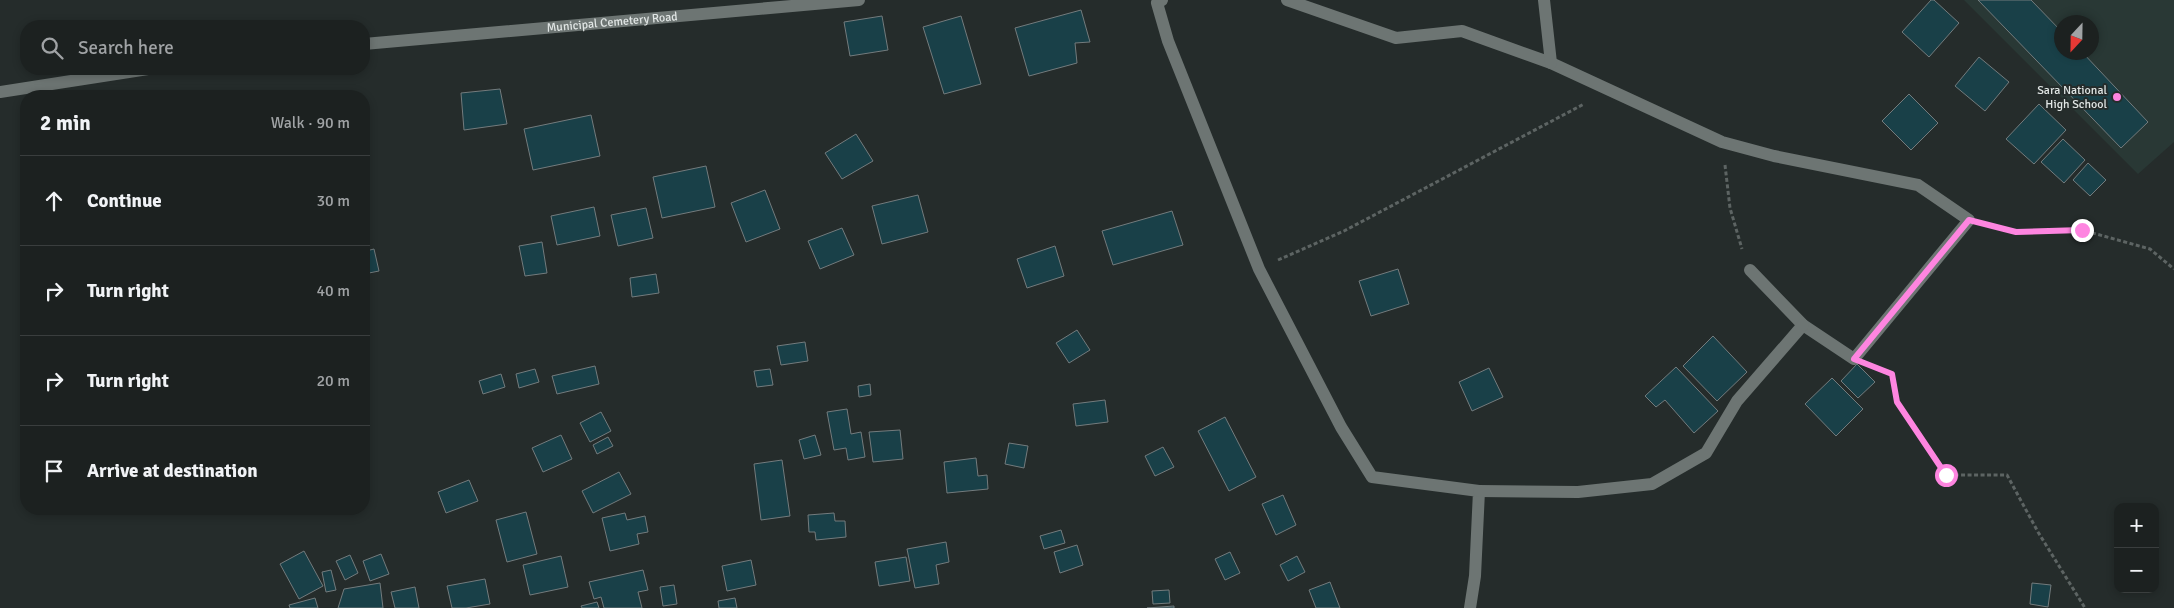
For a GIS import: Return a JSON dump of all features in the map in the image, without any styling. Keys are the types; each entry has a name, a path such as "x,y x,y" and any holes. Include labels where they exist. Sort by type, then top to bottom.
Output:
{"street":[{"name":"Municipal Cemetery Road","path":"370,43 859,0"},
{"path":"1287,0 1396,38 1462,31 1551,63 1722,142 1774,156 1918,185 1969,220 1854,359 1803,325 1750,270"},
{"path":"1544,0 1551,63"},
{"path":"1158,1 1168,41 1259,269 1341,427 1372,477 1479,491 1578,492 1652,484 1706,453 1737,401 1803,325"},
{"path":"0,92 109,75"},
{"path":"1470,608 1475,576 1479,491"}],"path":[{"path":"1259,269 1344,231 1611,90"},
{"path":"1722,142 1730,208 1750,270"},
{"path":"1969,220 2016,232 2082,230 2150,249 2174,269"},
{"path":"1854,359 1892,374 1897,402 1946,475 2007,475 2038,532 2085,608"}],"shaded area":[{"name":"Sara National High School","path":"1964,0 2174,0 2174,142 2138,174"}],"building":[{"path":"1931,0 1934,0 1959,23 1929,57 1902,32"},
{"path":"1978,0 2031,0 2054,24 2054,60 2090,60 2148,122 2121,148"},
{"path":"1081,10 1090,42 1075,43 1077,63 1029,76 1015,28"},
{"path":"882,16 888,50 850,56 844,22"},
{"path":"961,16 981,84 944,94 923,27"},
{"path":"1979,57 2009,82 1985,111 1955,86"},
{"path":"500,89 507,124 464,130 461,93"},
{"path":"1909,94 1938,123 1911,150 1882,121"},
{"path":"2039,104 2066,130 2034,164 2006,139"},
{"path":"591,115 600,156 533,170 524,129"},
{"path":"856,134 873,161 842,179 825,153"},
{"path":"2063,139 2085,160 2064,183 2041,162"},
{"path":"2088,163 2106,180 2090,196 2073,180"},
{"path":"706,166 715,207 662,218 653,177"},
{"path":"765,190 780,229 746,242 731,203"},
{"path":"918,195 928,232 882,244 872,206"},
{"path":"594,207 600,236 557,245 551,216"},
{"path":"646,208 653,238 618,246 611,215"},
{"path":"1172,211 1183,245 1113,265 1102,231"},
{"path":"842,228 854,255 820,269 808,241"},
{"path":"542,242 547,273 525,276 519,246"},
{"path":"1055,246 1064,276 1027,288 1017,259"},
{"path":"374,249 379,271 370,273 370,250"},
{"path":"1398,269 1409,304 1371,316 1359,281"},
{"path":"656,274 659,293 632,297 630,278"},
{"path":"1077,330 1090,350 1069,363 1056,343"},
{"path":"1713,336 1747,372 1717,401 1683,366"},
{"path":"805,342 808,361 781,365 777,346"},
{"path":"1857,364 1875,382 1858,398 1841,381"},
{"path":"595,366 599,384 557,394 552,376"},
{"path":"1676,367 1718,411 1694,433 1665,400 1656,407 1645,396"},
{"path":"1489,368 1503,397 1472,411 1459,382"},
{"path":"535,369 539,382 519,388 516,374"},
{"path":"770,369 773,385 757,387 754,371"},
{"path":"501,374 505,387 483,394 479,381"},
{"path":"1832,378 1863,409 1836,436 1805,404"},
{"path":"870,384 871,395 859,397 858,386"},
{"path":"1105,400 1108,422 1076,426 1073,404"},
{"path":"847,409 851,434 861,432 865,457 848,460 846,448 834,450 827,412"},
{"path":"601,412 611,431 590,442 580,423"},
{"path":"1225,417 1256,477 1229,491 1198,431"},
{"path":"900,430 903,459 873,462 869,432"},
{"path":"561,435 572,459 543,472 532,448"},
{"path":"815,435 821,455 804,459 799,440"},
{"path":"608,437 613,446 597,454 593,445"},
{"path":"1009,443 1028,446 1024,468 1005,464"},
{"path":"1163,447 1174,467 1155,476 1145,456"},
{"path":"976,458 978,476 987,475 988,489 947,493 944,462"},
{"path":"782,460 790,516 761,520 754,464"},
{"path":"619,472 631,494 593,513 582,491"},
{"path":"469,480 478,501 446,513 438,492"},
{"path":"1283,495 1296,525 1276,535 1262,504"},
{"path":"526,512 537,554 507,562 496,520"},
{"path":"625,513 627,520 645,516 648,532 637,534 639,544 610,551 602,518"},
{"path":"834,513 835,521 845,521 846,537 816,540 815,532 809,532 808,515"},
{"path":"1061,530 1065,543 1044,549 1040,536"},
{"path":"946,542 949,562 936,565 939,584 915,588 907,549"},
{"path":"1077,545 1083,565 1060,573 1054,552"},
{"path":"304,551 323,586 299,599 280,564"},
{"path":"1230,552 1240,573 1225,580 1215,559"},
{"path":"381,554 389,574 370,581 363,561"},
{"path":"350,555 358,573 345,580 336,561"},
{"path":"561,556 568,587 530,595 523,565"},
{"path":"1297,556 1305,572 1288,581 1280,565"},
{"path":"906,557 910,581 879,586 875,562"},
{"path":"751,560 756,585 727,591 722,566"},
{"path":"331,570 336,590 326,592 322,572"},
{"path":"643,570 648,590 638,592 642,608 604,608 601,597 594,599 589,582"},
{"path":"485,579 490,604 452,608 447,586"},
{"path":"1330,582 1340,608 1316,608 1309,590"},
{"path":"380,583 383,608 338,608 344,589"},
{"path":"2032,583 2051,585 2048,607 2030,604"},
{"path":"674,585 677,604 663,606 660,587"},
{"path":"415,587 419,608 395,608 391,592"},
{"path":"1169,590 1170,603 1153,604 1152,591"},
{"path":"315,598 318,608 290,608 289,605"},
{"path":"735,598 737,608 719,608 718,601"},
{"path":"597,602 599,608 582,608 581,606"},
{"path":"1174,606 1174,608 1147,608"}],"place":[{"name":"Sara National High School","path":"2117,97"}],"route":[{"path":"1946,475 1897,402 1892,374 1854,359 1969,220 2016,232 2082,230"}]}
